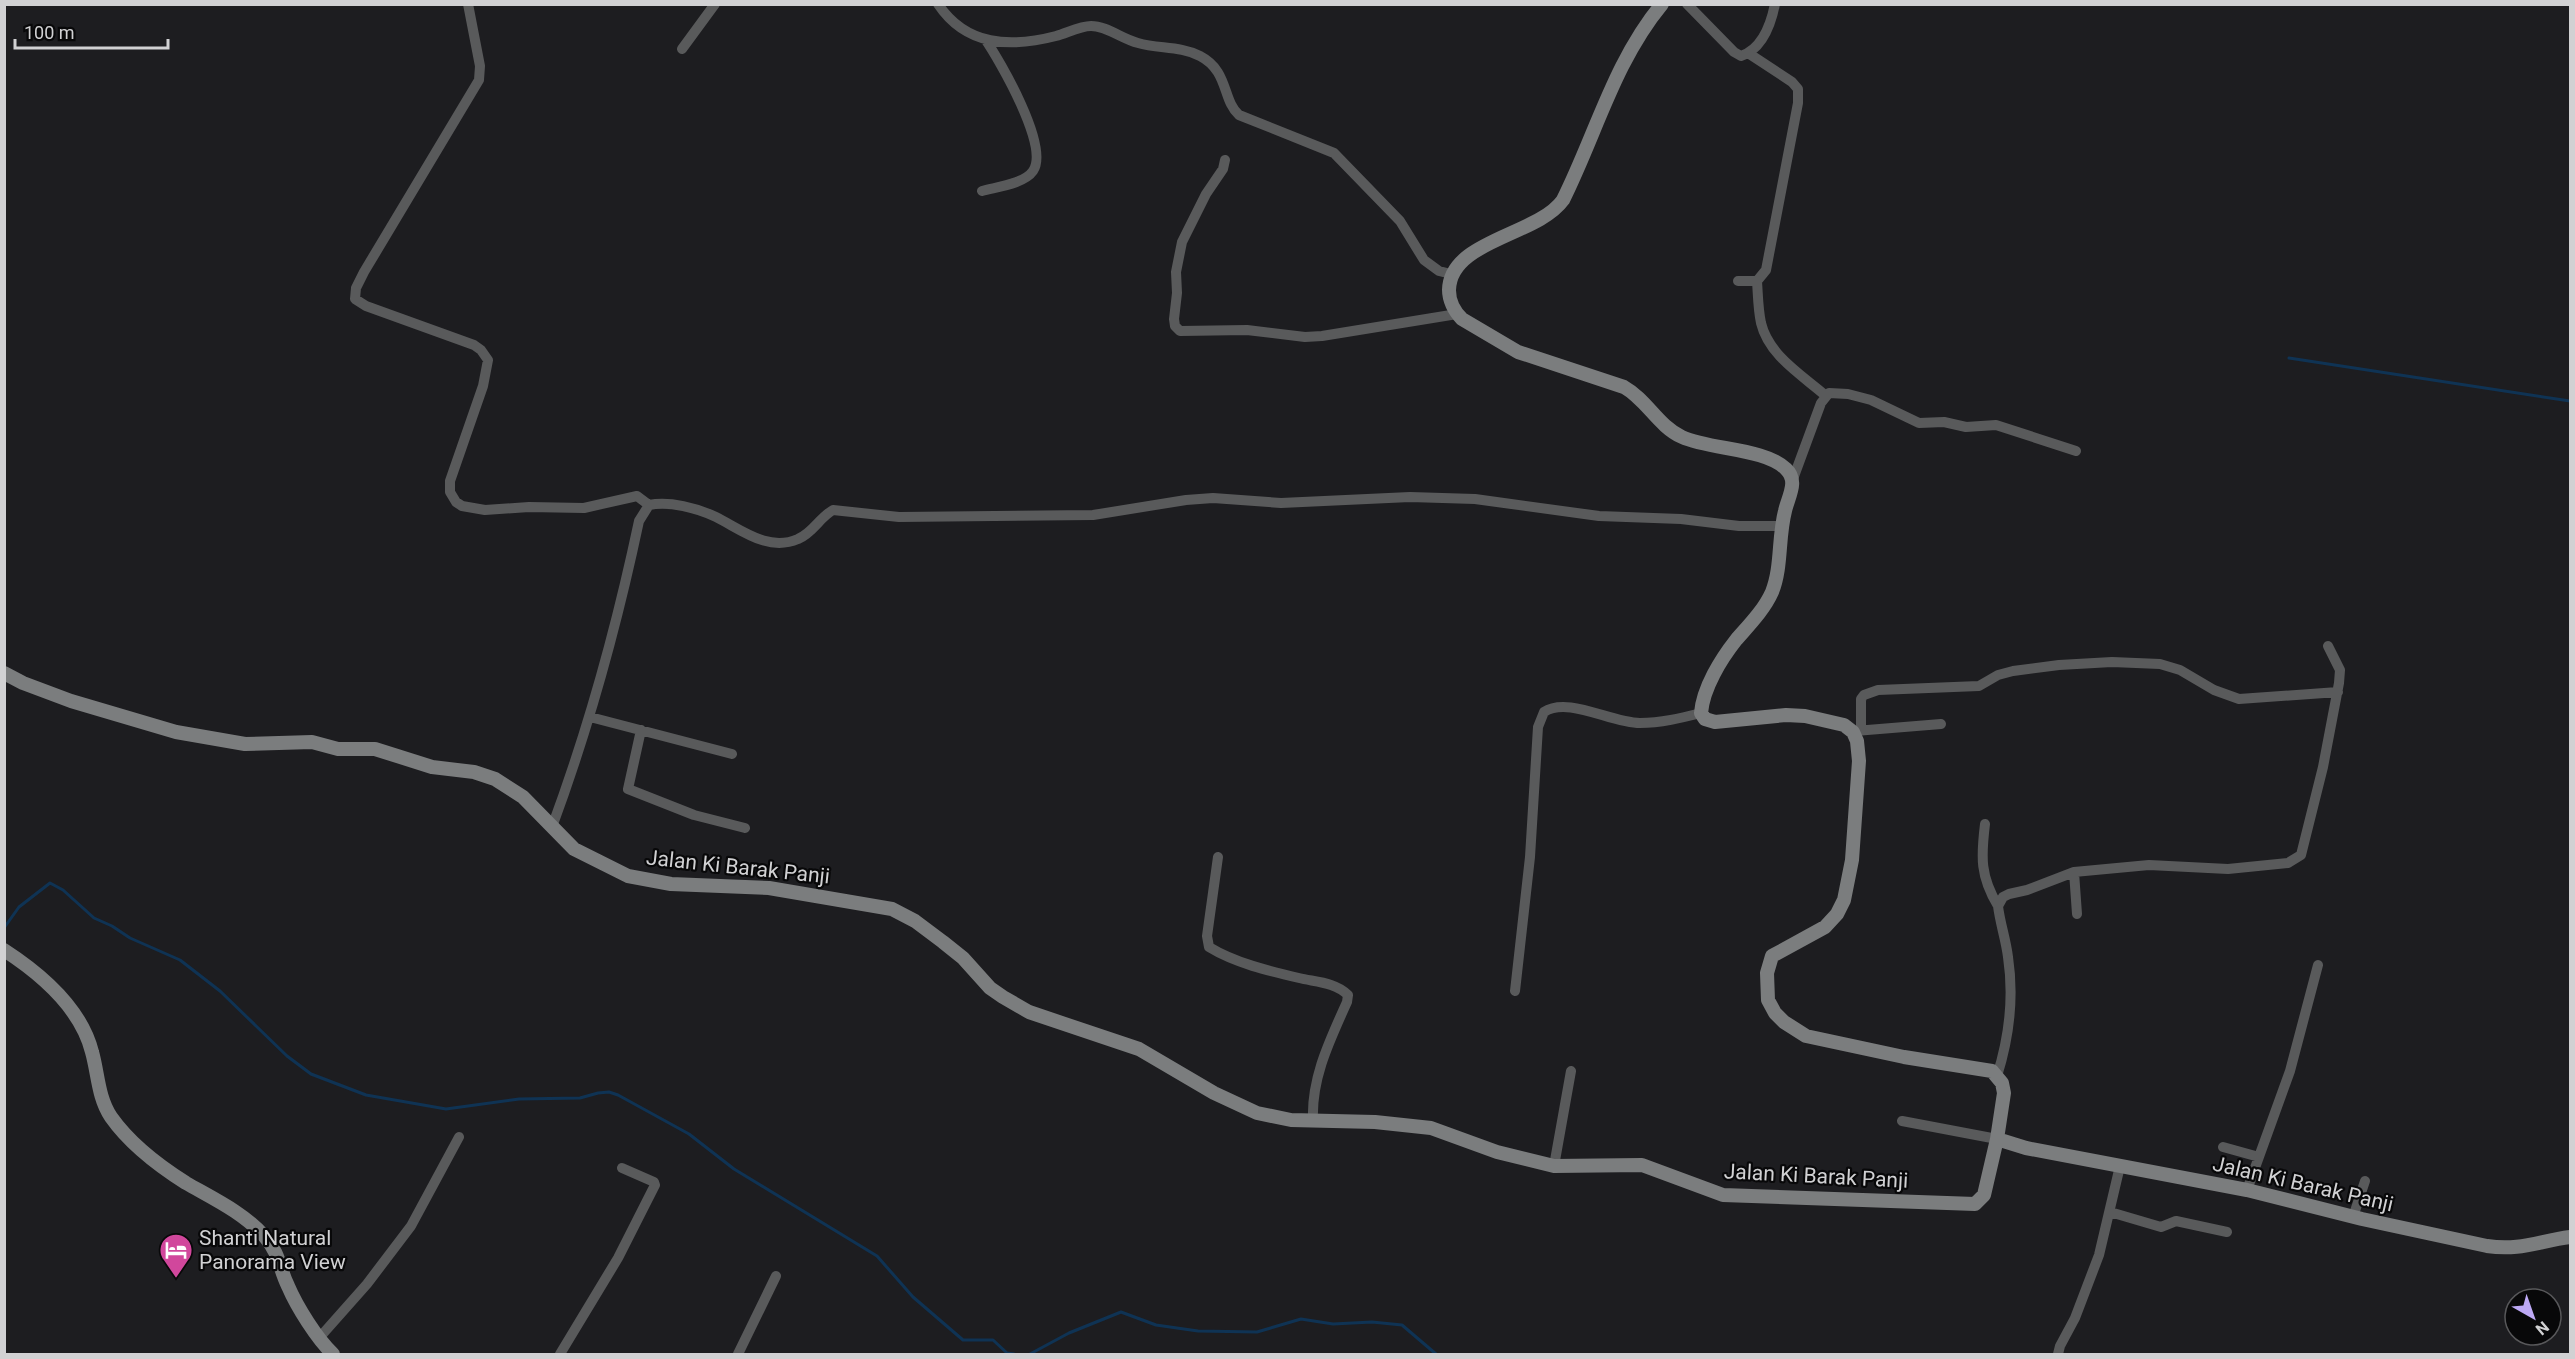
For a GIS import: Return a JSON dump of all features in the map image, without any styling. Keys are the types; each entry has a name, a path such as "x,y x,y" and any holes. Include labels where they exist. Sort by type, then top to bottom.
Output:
{"street":[{"path":"468,4 480,66 479,80 364,272 356,288 355,299 366,306 474,345 488,360 483,386 450,481 453,498 462,506 484,510 529,507 584,508 637,496 649,505 693,508 757,539 782,543 799,539 810,533 824,515 833,510 899,517 1093,515 1186,500 1213,498 1281,503 1410,497 1475,499 1599,516 1782,526"},
{"path":"682,49 715,4"},
{"path":"938,4 954,26 986,39 1037,41 1091,26 1106,29 1140,44 1186,50 1201,56 1221,78 1234,111 1334,153 1400,221 1424,260 1439,271 1451,274"},
{"path":"1662,4 1647,22 1608,94 1569,188 1558,207 1536,222 1471,253 1451,274 1449,296 1456,314 1518,352 1624,387 1639,397 1665,427 1681,437 1758,456 1780,464 1793,479"},
{"path":"1688,4 1738,55 1748,53 1756,46 1773,16 1775,4"},
{"path":"982,191 1026,177 1033,171 1037,161 1024,111 1010,79 986,39"},
{"path":"1738,281 1757,280 1766,270 1792,140 1798,95 1798,89 1792,82 1748,53"},
{"path":"1225,160 1223,170 1198,207 1179,254 1174,326 1180,331 1240,330 1305,337 1322,336 1456,314"},
{"path":"1757,280 1762,325 1767,336 1788,365 1826,396"},
{"path":"1941,724 1857,731 1836,722 1805,716 1786,715 1715,722 1706,719 1701,713 1704,693 1730,650 1770,595 1778,564 1782,526 1793,479 1826,396 1829,393 1848,394 1871,400 1919,423 1944,422 1966,427 1996,425 2076,451"},
{"path":"552,827 590,717 610,646 639,521 649,505"},
{"path":"1998,906 2000,900 2009,894 2027,890 2047,880 2074,872 2149,865 2228,869 2288,863 2297,860 2303,850 2338,692 2340,670 2328,646"},
{"path":"1902,1121 1997,1139 2004,1093 1997,1076 1985,1068 1904,1057 1806,1036 1784,1022 1775,1013 1768,1000 1767,973 1772,956 1825,927 1837,914 1844,900 1852,860 1859,761 1857,731 1861,699 1869,692 1878,690 1979,686 2004,673 2059,665 2112,662 2160,664 2180,670 2214,690 2239,699 2338,692"},
{"name":"Jalan Ki Barak Panji","path":"4,673 23,683 71,701 176,732 245,744 312,742 338,749 375,749 432,767 474,772 495,779 523,797 574,849 609,868 648,880 671,884 769,888 892,909 915,921 963,957 990,988 1029,1012 1139,1049 1223,1098 1257,1113 1282,1119 1374,1122 1431,1128 1497,1152 1554,1166 1642,1165 1723,1195 1975,1204 1984,1196 1997,1139 2120,1166 2247,1190 2353,1217 2504,1248 2531,1246 2571,1237"},
{"path":"1515,991 1530,857 1538,727 1544,712 1554,708 1572,707 1606,718 1639,723 1671,721 1701,713"},
{"path":"590,717 732,754"},
{"path":"641,730 628,789 694,815 745,828"},
{"path":"1985,824 1982,850 1983,875 1998,906 2009,961 2007,1044 1997,1076"},
{"path":"1218,857 1208,936 1209,947 1266,970 1327,984 1348,995 1316,1080 1313,1094 1313,1121"},
{"path":"2074,872 2077,914"},
{"path":"4,950 23,962 55,991 79,1021 88,1036 101,1095 111,1116 143,1152 184,1181 228,1206 266,1238 278,1256 290,1292 333,1354"},
{"path":"2247,1190 2290,1071 2318,965"},
{"path":"1554,1166 1570,1071"},
{"path":"320,1337 367,1284 406,1233 423,1206 459,1137"},
{"path":"2223,1147 2259,1157"},
{"path":"2058,1354 2093,1272 2120,1166"},
{"path":"560,1354 618,1258 639,1211 655,1185 654,1182 622,1168"},
{"path":"2353,1217 2364,1181"},
{"path":"2110,1212 2161,1227 2175,1221 2227,1232"},
{"path":"738,1354 776,1276"}],"waterway":[{"path":"2289,358 2570,401"},
{"path":"4,928 19,907 50,883 63,890 94,918 130,938 180,960 220,991 287,1056 311,1074 366,1095 446,1109 519,1099 580,1098 609,1092 618,1095 689,1134 734,1169 877,1256 913,1297 963,1340 993,1340 1007,1353 1014,1354"},
{"path":"1030,1354 1069,1333 1121,1312 1156,1325 1198,1331 1257,1332 1301,1319 1333,1324 1372,1322 1402,1325 1436,1354"}],"place":[{"name":"Shanti Natural Panorama View","path":"176,1279"}]}
